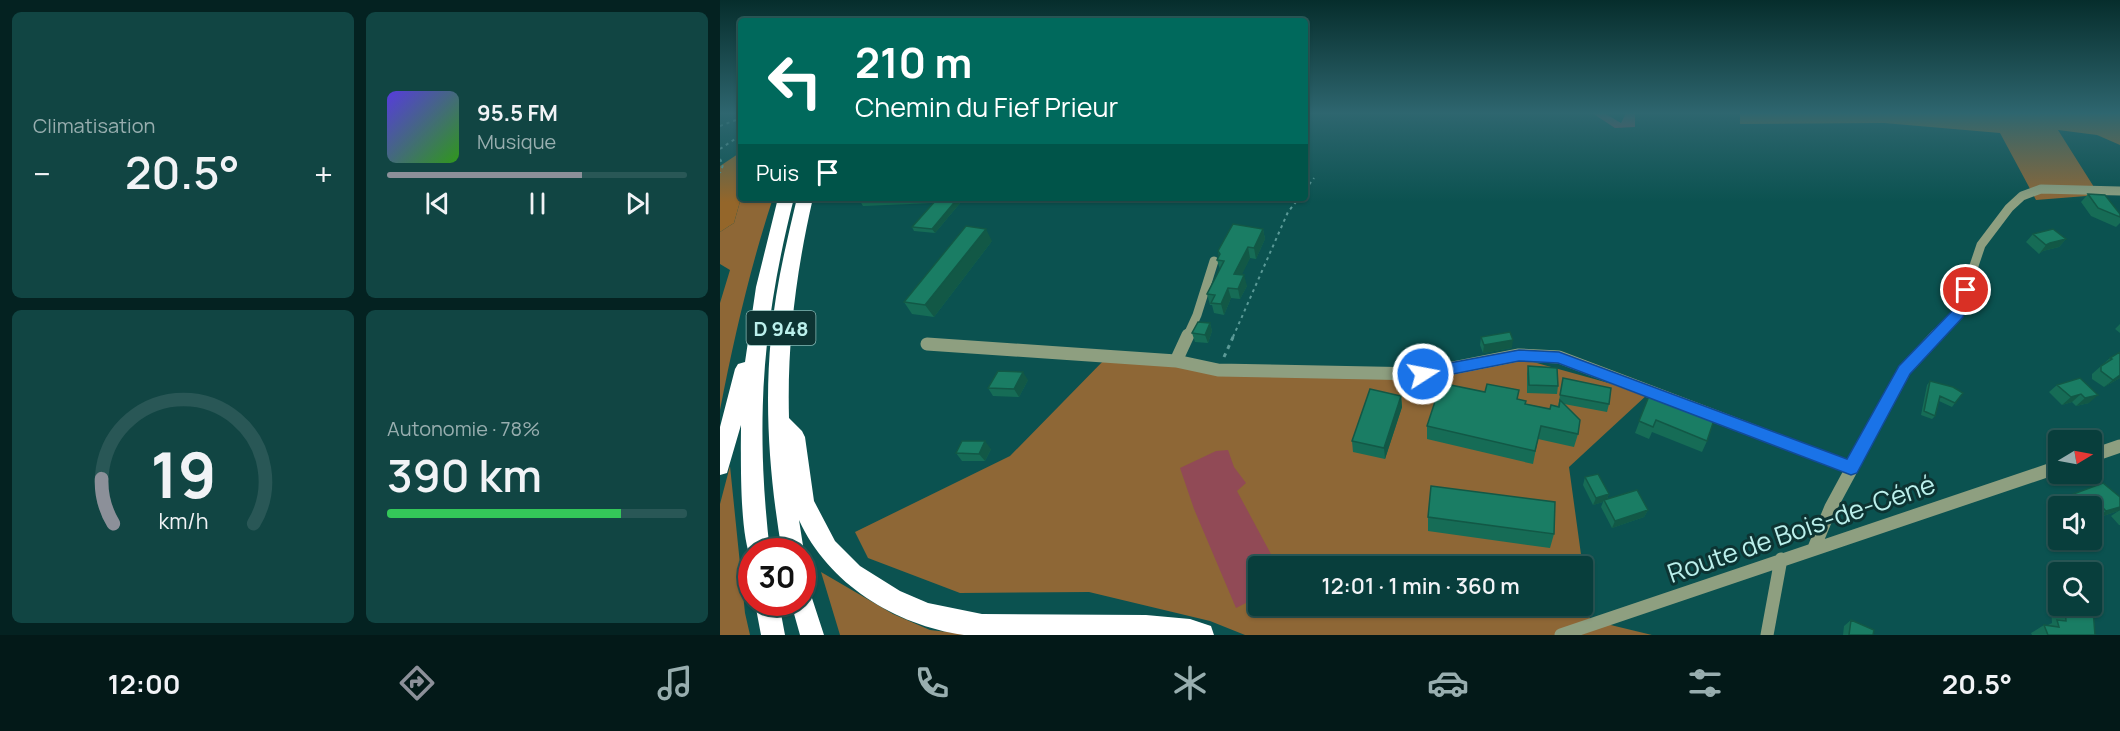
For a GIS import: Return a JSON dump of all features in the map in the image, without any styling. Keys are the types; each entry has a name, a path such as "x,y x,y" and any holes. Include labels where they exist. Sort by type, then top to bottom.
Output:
{"highway":[{"name":"D 948","path":"758,538 750,450 751,379 772,246 785,201"},
{"name":"D 948","path":"791,538 784,491 780,423 780,336 790,266 804,201"},
{"path":"720,466 758,324"},
{"path":"780,423 795,437 803,501 809,518 827,549 852,574 892,599 926,615 982,626 1146,627 1190,631 1202,635"},
{"path":"769,616 773,635"},
{"path":"807,616 812,635"}],"street":[{"path":"1814,548 1851,468 1905,370 1958,313 1981,245 2009,208 2022,196 2041,189 2120,191"},
{"path":"1176,361 1197,315 1214,261"},
{"path":"927,344 1176,361 1218,370 1423,374 1519,355 1559,357 1851,468"},
{"path":"2102,452 2120,446"},
{"name":"Route de Bois-de-Céné","path":"1561,635 2048,470"},
{"path":"1767,635 1781,559"}],"path":[{"path":"720,159 723,165 720,173"},
{"path":"1308,186 1314,178"},
{"path":"1218,370 1288,212 1297,201"}],"shaded area":[{"path":"2005,143 2066,143 2099,195 2036,200"},
{"path":"738,154 738,201 740,201 734,223 720,232 720,166"},
{"path":"740,201 772,201 743,303 720,410 720,303 730,270 720,264 720,232 734,223"},
{"path":"1108,356 1387,379 1526,360 1648,394 1569,467 1581,556 1248,556 1248,616 1589,616 1590,620 1652,635 1245,635 1210,621 1089,592 960,593 868,558 855,532 1010,456"},
{"path":"1228,450 1234,467 1246,483 1237,491 1272,556 1248,556 1248,602 1236,608 1194,509 1180,468 1216,451"},
{"path":"730,466 738,544 738,616 746,616 750,635 720,635 720,504"},
{"path":"821,572 893,614 930,630 974,635 840,635"}],"building":[{"path":"2088,194 2105,195 2120,217 2098,208"},
{"path":"935,201 955,201 932,229 912,227"},
{"path":"1233,224 1263,229 1254,248 1248,247 1234,274 1244,275 1238,289 1228,288 1221,304 1211,303 1215,295 1207,294 1224,261 1217,260 1220,254 1218,251"},
{"path":"966,226 986,229 925,305 904,302"},
{"path":"2053,229 2066,239 2046,245 2033,234"},
{"path":"1198,322 1210,323 1205,335 1192,333"},
{"path":"1510,332 1513,340 1484,345 1481,337"},
{"path":"2120,352 2120,375 2113,380 2101,371 2101,366"},
{"path":"1528,366 1557,368 1558,386 1529,385"},
{"path":"998,371 1023,372 1014,389 988,388"},
{"path":"1563,378 1611,388 1609,404 1560,395"},
{"path":"2080,378 2098,395 2085,398 2081,394 2071,397 2057,385"},
{"path":"1930,381 1953,387 1963,393 1955,403 1940,396 1935,416 1924,411"},
{"path":"1441,383 1485,392 1487,384 1519,390 1517,399 1526,401 1525,404 1550,409 1551,405 1559,407 1560,400 1580,420 1578,434 1541,426 1535,451 1427,426"},
{"path":"1370,389 1401,396 1384,448 1352,441"},
{"path":"1649,396 1714,420 1707,441 1656,420 1653,427 1639,421"},
{"path":"962,441 985,441 979,454 956,453"},
{"path":"1598,474 1609,494 1596,498 1585,477"},
{"path":"2102,484 2120,497 2120,507 2106,511 2102,507 2102,496 2068,496"},
{"path":"1431,486 1555,502 1554,534 1428,517"},
{"path":"1637,490 1648,510 1615,521 1604,500"},
{"path":"2066,616 2094,616 2095,635 2048,635 2044,625 2059,627 2057,620 2066,621"},
{"path":"1851,620 1874,630 1873,635 1849,635"}],"route":[{"path":"1423,374 1519,355 1559,357 1851,468 1905,370 1958,313 1966,290"}]}
